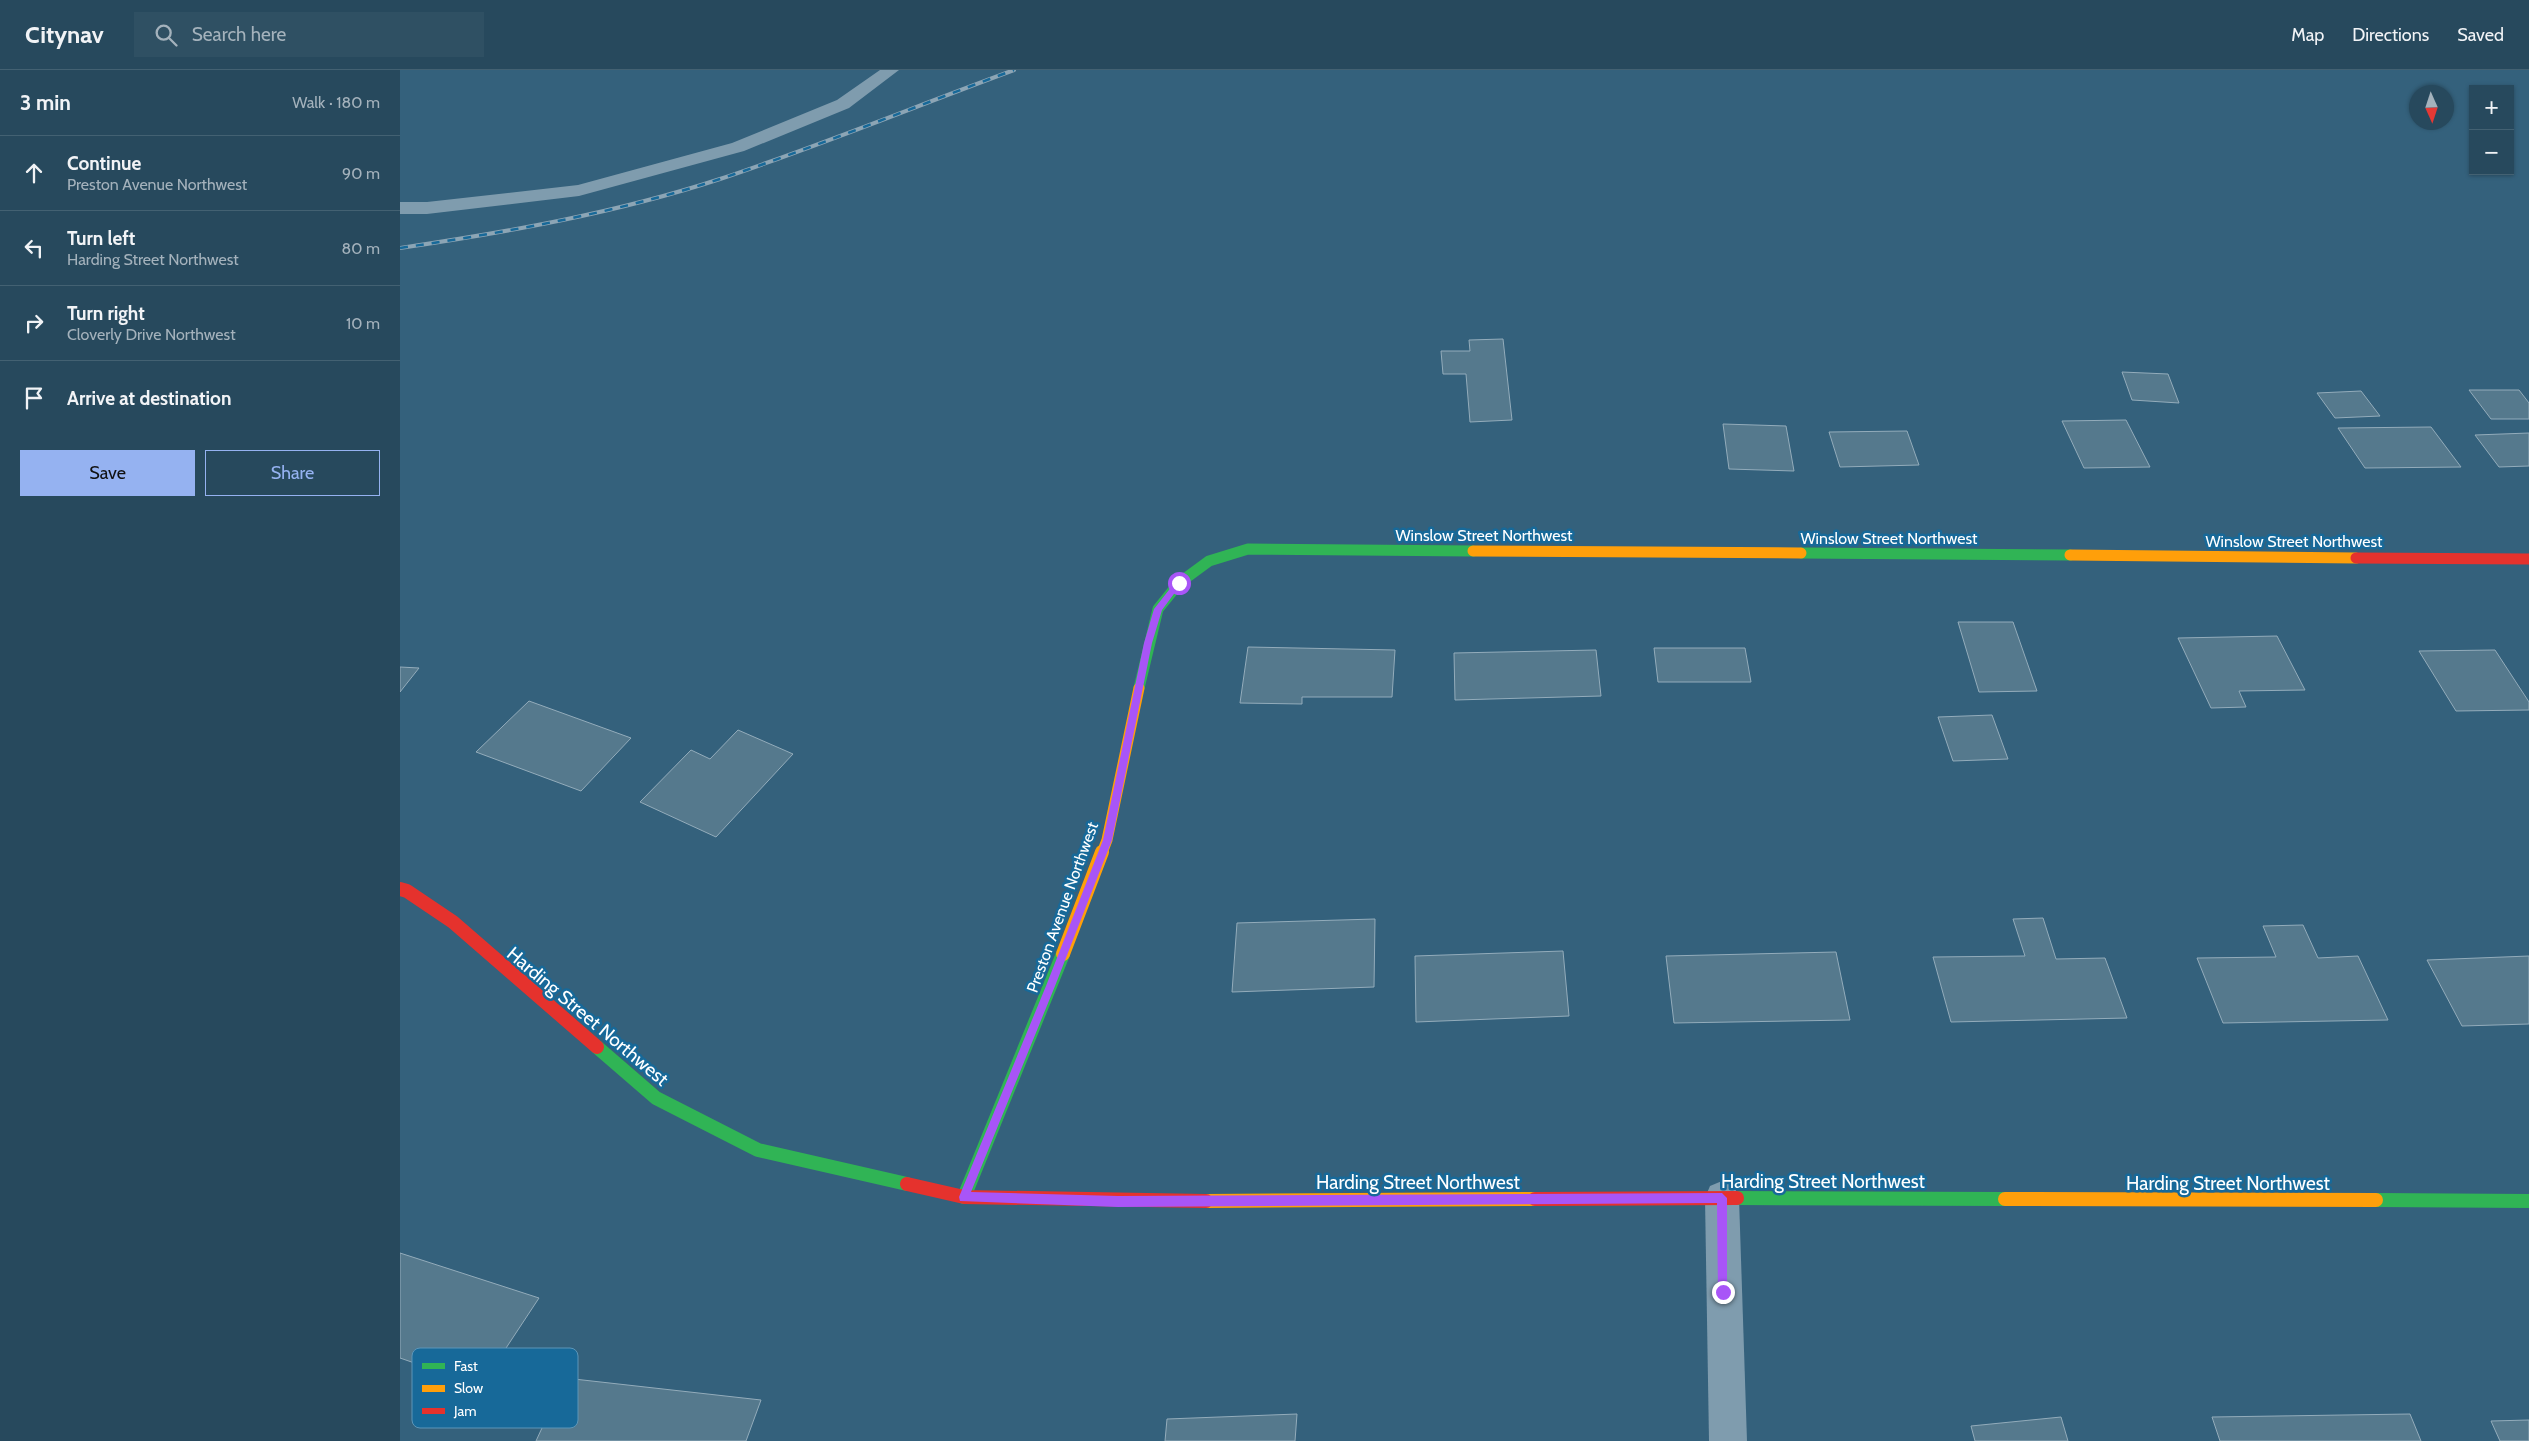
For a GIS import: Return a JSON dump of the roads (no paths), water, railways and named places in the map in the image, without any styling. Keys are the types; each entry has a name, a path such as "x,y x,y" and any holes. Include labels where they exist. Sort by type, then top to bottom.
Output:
{"street":[{"path":"400,208 426,208 579,190 738,147 843,104 891,70"},
{"name":"Winslow Street Northwest","path":"1248,549 2529,559"},
{"name":"Preston Avenue Northwest","path":"964,1197 1051,986 1107,840 1148,643 1158,609 1179,583 1209,561 1248,549"},
{"name":"Harding Street Northwest","path":"400,889 408,892 453,922 656,1098 758,1150 964,1197 1118,1202 1722,1198 2529,1201"},
{"path":"1722,1198 1728,1441"}],"railway":[{"path":"400,248 602,212 681,191 794,153 1014,70"}]}
